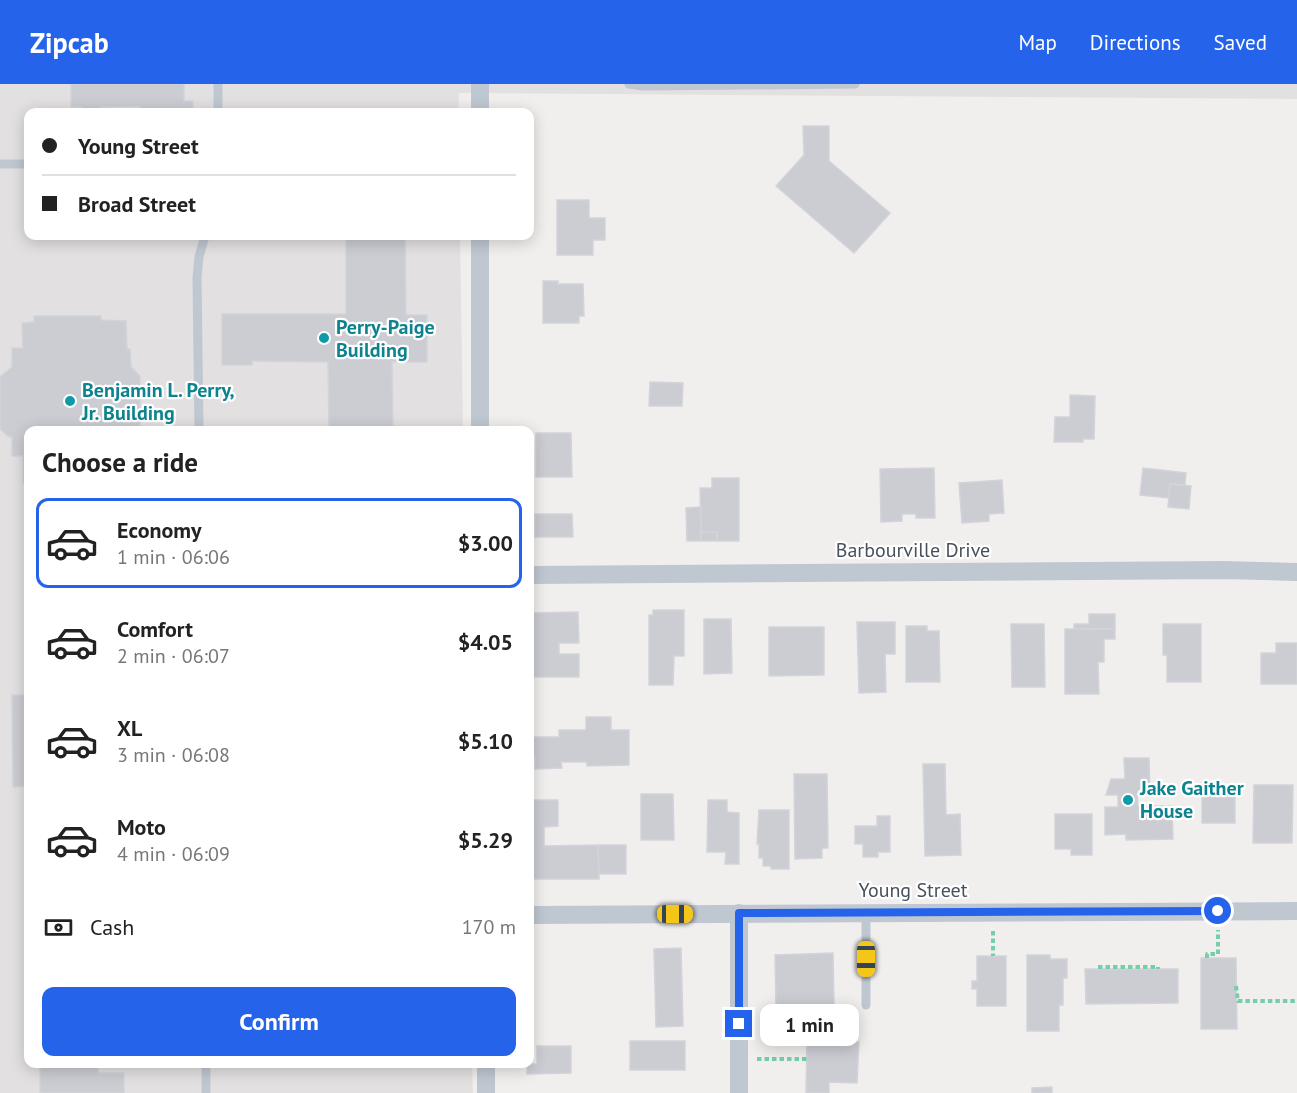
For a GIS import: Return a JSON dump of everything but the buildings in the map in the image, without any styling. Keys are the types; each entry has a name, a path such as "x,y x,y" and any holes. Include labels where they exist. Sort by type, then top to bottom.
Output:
{"street":[{"path":"480,84 480,108"},
{"path":"480,240 480,426"},
{"name":"Barbourville Drive","path":"534,575 1214,570 1297,572"},
{"name":"Young Street","path":"534,915 1297,911"},
{"path":"739,913 739,1093"},
{"path":"486,1068 486,1093"}],"lane":[{"path":"218,84 218,108"},
{"path":"628,84 644,86 855,84"},
{"path":"0,164 24,164"},
{"path":"199,426 197,278 198,257 204,240"},
{"path":"866,913 866,1005"},
{"path":"206,1068 206,1093"}],"path":[{"path":"1207,958 1207,954 1218,954 1218,911"},
{"path":"1098,967 1158,967 1158,969"},
{"path":"1236,986 1238,1001 1297,1001"},
{"path":"739,1059 807,1059"}],"shaded area":[{"path":"0,84 1297,84 1297,99 459,93 458,108 24,108 24,240 460,240 463,426 24,426 24,1068 472,1068 473,1093 0,1093"}],"place":[{"name":"Perry-Paige Building","path":"324,338"},
{"name":"Benjamin L. Perry, Jr. Building","path":"70,401"},
{"name":"Jake Gaither House","path":"1128,800"}],"route":[{"path":"739,1024 739,913 1218,911"}]}
